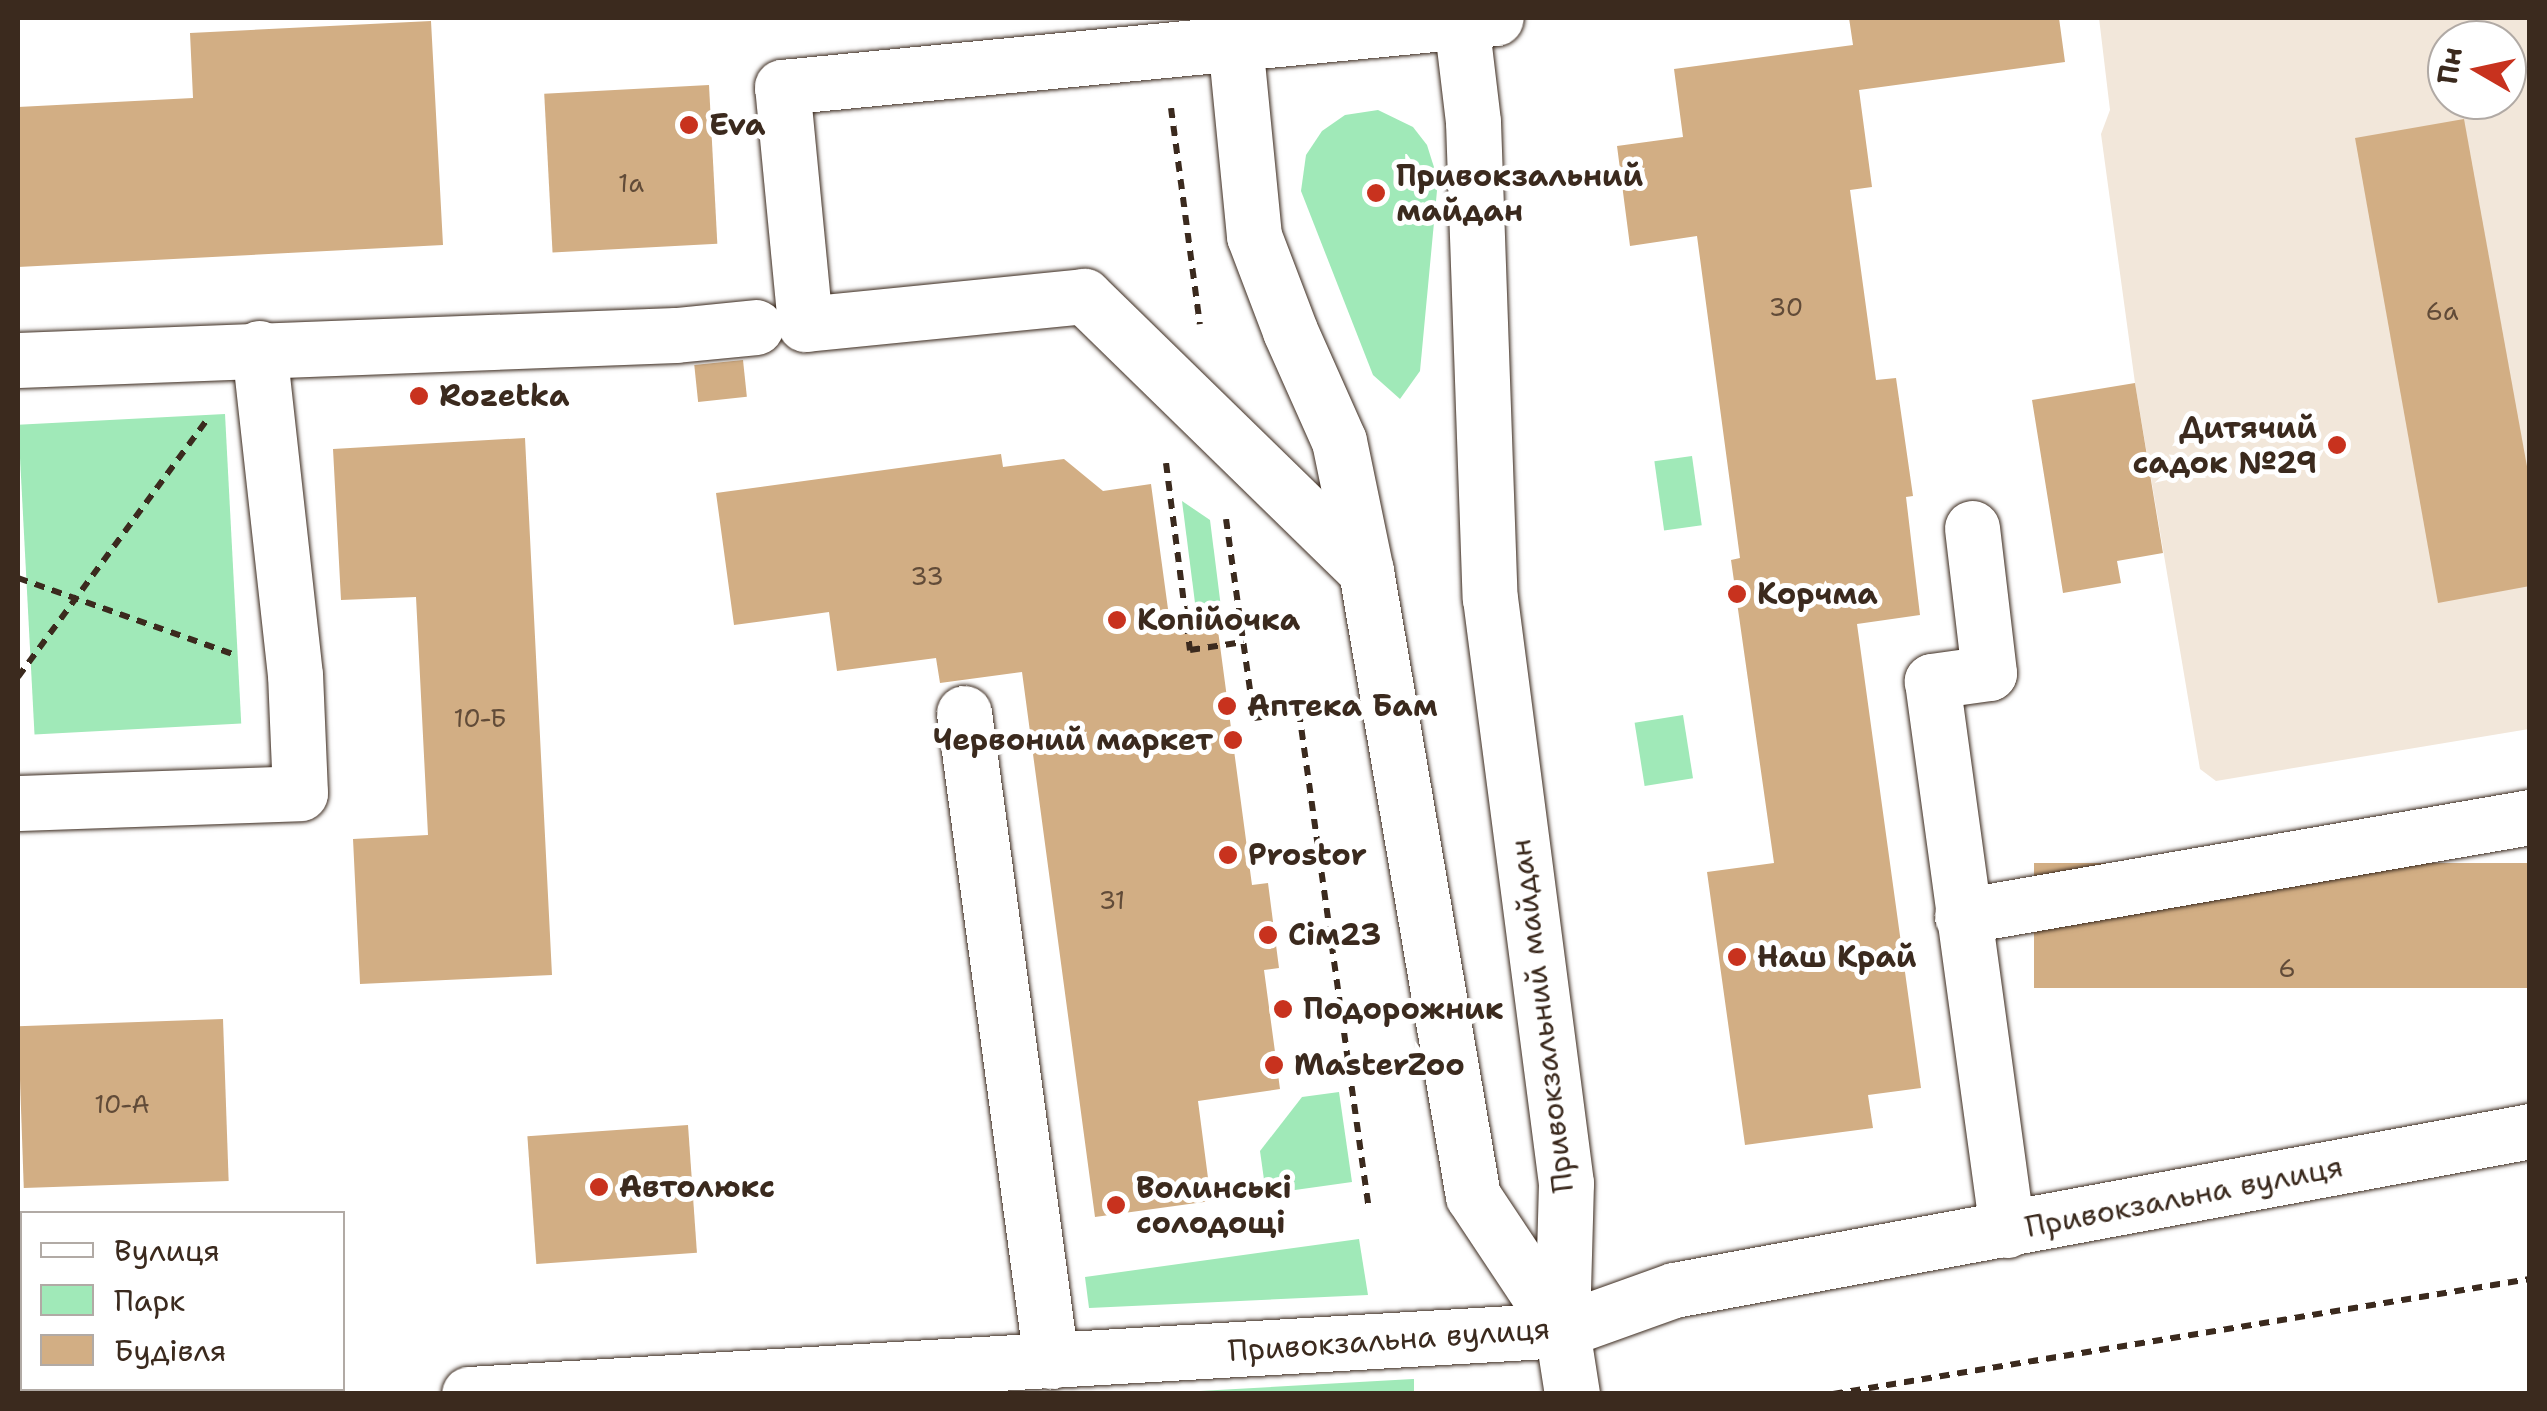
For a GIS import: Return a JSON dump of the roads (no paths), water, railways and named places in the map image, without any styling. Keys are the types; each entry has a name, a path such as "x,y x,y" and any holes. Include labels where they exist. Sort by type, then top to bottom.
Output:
{"street":[{"path":"1366,571 1084,296 805,324 782,87 1478,19"},
{"name":"Привокзальний майдан","path":"1478,19 1473,122 1490,598 1566,1183 1562,1330"},
{"path":"1235,42 1254,236 1290,331 1340,441 1366,571 1472,1196 1562,1330 1572,1394"},
{"path":"18,360 676,335 756,326"},
{"path":"18,804 300,793 295,675 260,348"},
{"path":"1972,528 1989,673 1932,681 2007,1230"},
{"path":"964,713 1051,1361"},
{"path":"1962,916 2530,817"},
{"name":"Привокзальна вулиця","path":"469,1394 852,1383 1051,1361 1562,1330 1674,1290 2530,1131"}],"place":[{"name":"Eva","path":"689,125"},
{"name":"Привокзальний майдан","path":"1376,193"},
{"name":"Rozetka","path":"419,396"},
{"name":"Дитячий садок №29","path":"2337,445"},
{"name":"Корчма","path":"1737,594"},
{"name":"Копійочка","path":"1117,620"},
{"name":"Аптека Бам","path":"1227,706"},
{"name":"Червоний маркет","path":"1233,740"},
{"name":"Prostor","path":"1228,855"},
{"name":"Сім23","path":"1268,935"},
{"name":"Наш Край","path":"1737,957"},
{"name":"Подорожник","path":"1283,1009"},
{"name":"MasterZoo","path":"1274,1065"},
{"name":"Автолюкс","path":"599,1187"},
{"name":"Волинські солодощі","path":"1116,1205"}]}
